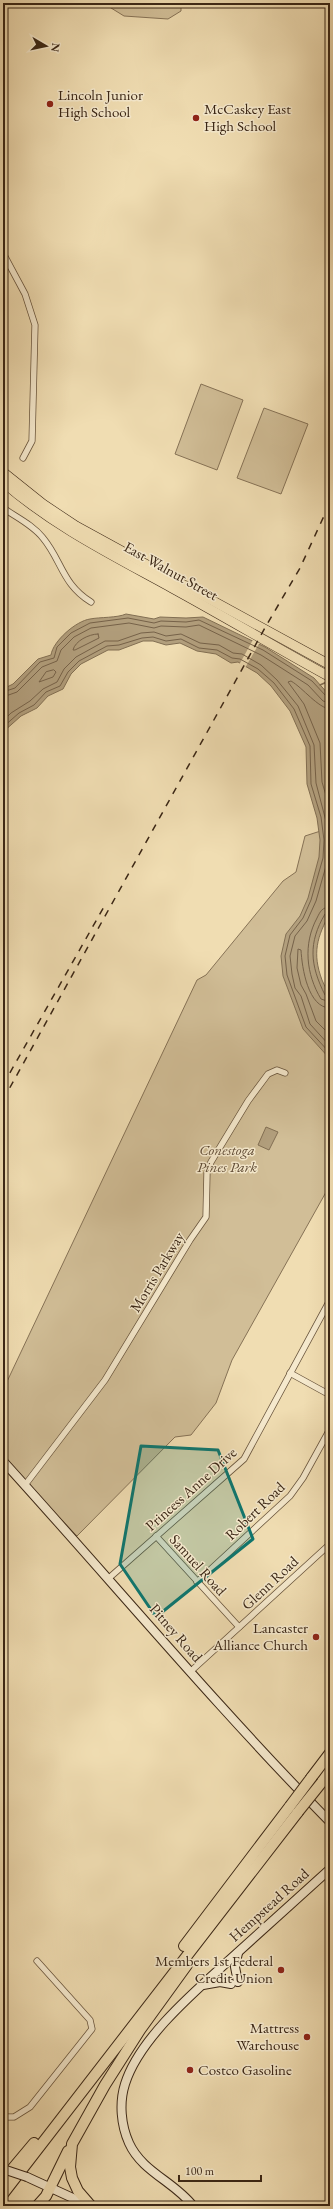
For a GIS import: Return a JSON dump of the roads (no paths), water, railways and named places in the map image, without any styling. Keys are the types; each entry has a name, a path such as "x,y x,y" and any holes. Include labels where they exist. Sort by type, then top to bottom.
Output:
{"highway":[{"path":"3,2180 38,2138 250,1861 330,1753"},
{"path":"3,2194 330,1771"},
{"path":"37,2206 46,2196 72,2144 105,2085 140,2030 264,1857"},
{"path":"72,2144 70,2167 72,2178 78,2191 91,2206"}],"main road":[{"name":"East Walnut Street","path":"3,472 43,504 76,526 330,665"},
{"name":"East Walnut Street","path":"3,482 38,510 72,532 330,677"},
{"name":"Pitney Road","path":"3,1461 110,1578 190,1672 330,1822"},
{"name":"Hempstead Road","path":"193,2206 187,2198 146,2165 134,2152 123,2124 122,2103 127,2080 142,2051 176,2011 330,1869"},
{"path":"203,1985 220,1982 234,1983 234,1967 238,1953"},
{"path":"3,2169 27,2177 91,2206"}],"street":[{"path":"3,253 25,294 35,325 32,441 23,458"},
{"path":"3,508 43,538 72,587 91,602"},
{"name":"Morris Parkway","path":"25,1485 105,1380 190,1240 202,1223 207,1210 208,1168 248,1101 268,1074 277,1070 285,1073"},
{"name":"Princess Anne Drive","path":"110,1578 244,1459 330,1300"},
{"path":"290,1373 330,1395"},
{"name":"Robert Road","path":"197,1582 290,1496 303,1478 330,1429"},
{"name":"Samuel Road","path":"156,1536 239,1627"},
{"name":"Glenn Road","path":"190,1672 330,1544"},
{"path":"3,2117 14,2117 30,2107 92,2029 90,2020 37,1961"}],"water":[{"path":"126,614 154,619 160,617 203,617 265,647 314,678 330,696 330,913 317,945 317,962 331,1003 330,1059 303,1029 283,976 281,956 286,934 300,916 308,898 319,857 320,840 317,818 307,784 306,747 290,711 271,686 257,673 238,662 231,663 216,654 197,651 180,643 166,645 153,641 143,641 119,650 108,650 81,664 71,674 63,689 48,696 37,708 21,716 3,732 3,689 13,684 38,659 51,655 56,644 66,632 78,624 90,619"},
{"path":"266,1127 278,1132 269,1150 258,1145"}],"waterway":[{"path":"320,685 329,681"}],"railway":[{"path":"3,1100 266,626 300,568 330,503"},
{"path":"3,1085 105,905"}],"place":[{"name":"Lincoln Junior High School","path":"50,104"},
{"name":"McCaskey East High School","path":"196,118"},
{"name":"Lancaster Alliance Church","path":"316,1637"},
{"name":"Members 1st Federal Credit Union","path":"281,1970"},
{"name":"Mattress Warehouse","path":"307,2037"},
{"name":"Costco Gasoline","path":"190,2070"}],"park label":[{"name":"Conestoga Pines Park","path":"227,1158"}]}
